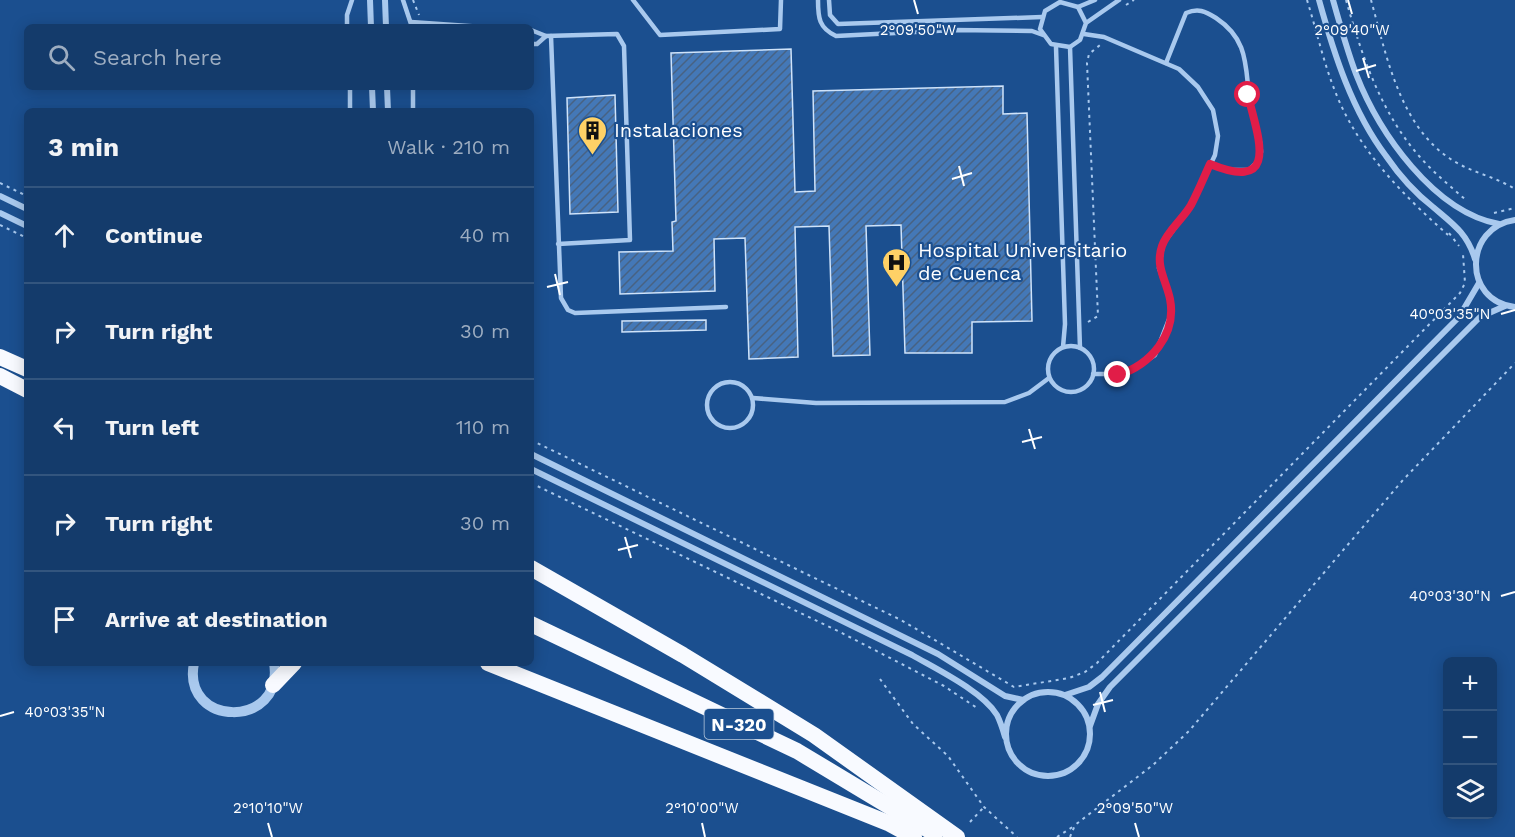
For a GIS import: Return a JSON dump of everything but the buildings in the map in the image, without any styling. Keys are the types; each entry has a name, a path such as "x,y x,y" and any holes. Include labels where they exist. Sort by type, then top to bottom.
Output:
{"highway":[{"path":"0,357 24,368"},
{"path":"0,367 24,379"},
{"path":"0,376 24,388"},
{"path":"534,570 683,655 814,735 957,837"},
{"name":"N-320","path":"534,625 797,751 940,837"},
{"path":"273,685 291,666"},
{"path":"496,666 879,819 914,837"}],"street":[{"path":"370,0 371,24"},
{"path":"385,0 386,24"},
{"path":"1319,0 1350,96 1385,155 1411,187 1456,225 1467,238 1475,259 1479,283 1490,297 1505,306 1515,308"},
{"path":"1334,0 1357,76 1390,137 1416,171 1465,213 1479,220 1499,224 1515,220"},
{"path":"372,90 373,108"},
{"path":"387,90 388,108"},
{"path":"0,196 24,208"},
{"path":"0,213 24,225"},
{"path":"1475,259 1482,239 1499,224"},
{"path":"1005,737 1010,716 1023,700 1043,692 1065,695 1089,687 1102,677 1459,317 1479,283"},
{"path":"534,470 912,655 947,676 984,702 996,714 1010,754 1022,768 1038,776 1056,776 1073,769 1085,756 1090,738 1090,726 1098,704 1110,687 1480,317 1505,306"},
{"path":"534,455 938,654 1005,696 1023,700"},
{"path":"194,666 192,676 197,691 207,704 221,711 237,713 252,709 265,699 273,685 274,666"},
{"path":"1065,695 1081,708 1090,726"}],"lane":[{"path":"347,24 347,15 352,0"},
{"path":"403,0 411,24"},
{"path":"633,0 660,35 780,29 781,0"},
{"path":"818,0 818,17 824,30 836,36 954,30 1032,31 1042,35 1056,47 1070,47 1084,34 1086,23 1078,7"},
{"path":"829,0 830,15 837,24 1041,16"},
{"path":"1042,35 1041,16 1049,7 1060,2 1078,7 1095,0"},
{"path":"1086,23 1119,0"},
{"path":"1166,63 1186,13 1194,9 1204,10 1218,19 1242,46 1248,95 1261,152 1258,161 1248,170 1226,170 1210,164"},
{"path":"534,31 548,36 617,34 624,46 630,240 558,244"},
{"path":"1084,34 1104,37 1179,69 1198,87 1213,110 1218,136 1210,164 1191,206 1162,244 1159,268 1170,299 1171,314 1155,355 1118,375 1093,374"},
{"path":"534,44 548,36"},
{"path":"548,36 561,298 568,310 575,313 726,307"},
{"path":"1056,47 1065,324 1063,347"},
{"path":"1070,47 1080,348"},
{"path":"350,90 350,108"},
{"path":"413,90 413,108"},
{"path":"1063,347 1080,348 1093,361 1093,374 1087,385 1076,392 1057,388 1049,378 1047,368 1050,357 1063,347"},
{"path":"753,398 750,417 734,428 721,426 708,412 711,393 720,384 740,384 753,398 816,403 1005,402 1029,393 1049,378"}],"path":[{"path":"1125,6 1134,0"},
{"path":"1346,0 1372,82 1393,120 1414,150 1472,205 1465,213"},
{"path":"1371,0 1396,84 1420,128 1446,157 1515,189"},
{"path":"1079,324 1095,320 1098,316 1087,57 1101,45 1104,37"},
{"path":"0,183 24,195"},
{"path":"1490,213 1515,208"},
{"path":"0,225 24,237"},
{"path":"534,441 901,620 1014,687 1058,681 1085,672 1097,663 1460,293 1465,283 1463,254 1448,235 1456,225"},
{"path":"1057,837 1145,772 1189,731 1403,480 1515,363"},
{"path":"534,484 840,632 944,686 979,709 984,702"},
{"path":"880,679 913,724 948,756 984,807 1017,837"},
{"path":"994,689 1002,680"},
{"path":"970,822 984,807"},
{"path":"1070,837 1075,825"}],"place":[{"name":"Instalaciones","path":"593,156"},
{"name":"Hospital Universitario de Cuenca","path":"897,288"}],"route":[{"path":"1118,375 1155,355 1163,339 1171,314 1170,299 1159,268 1162,244 1191,206 1210,164 1238,172 1248,170 1258,161 1261,144 1248,95"}]}
